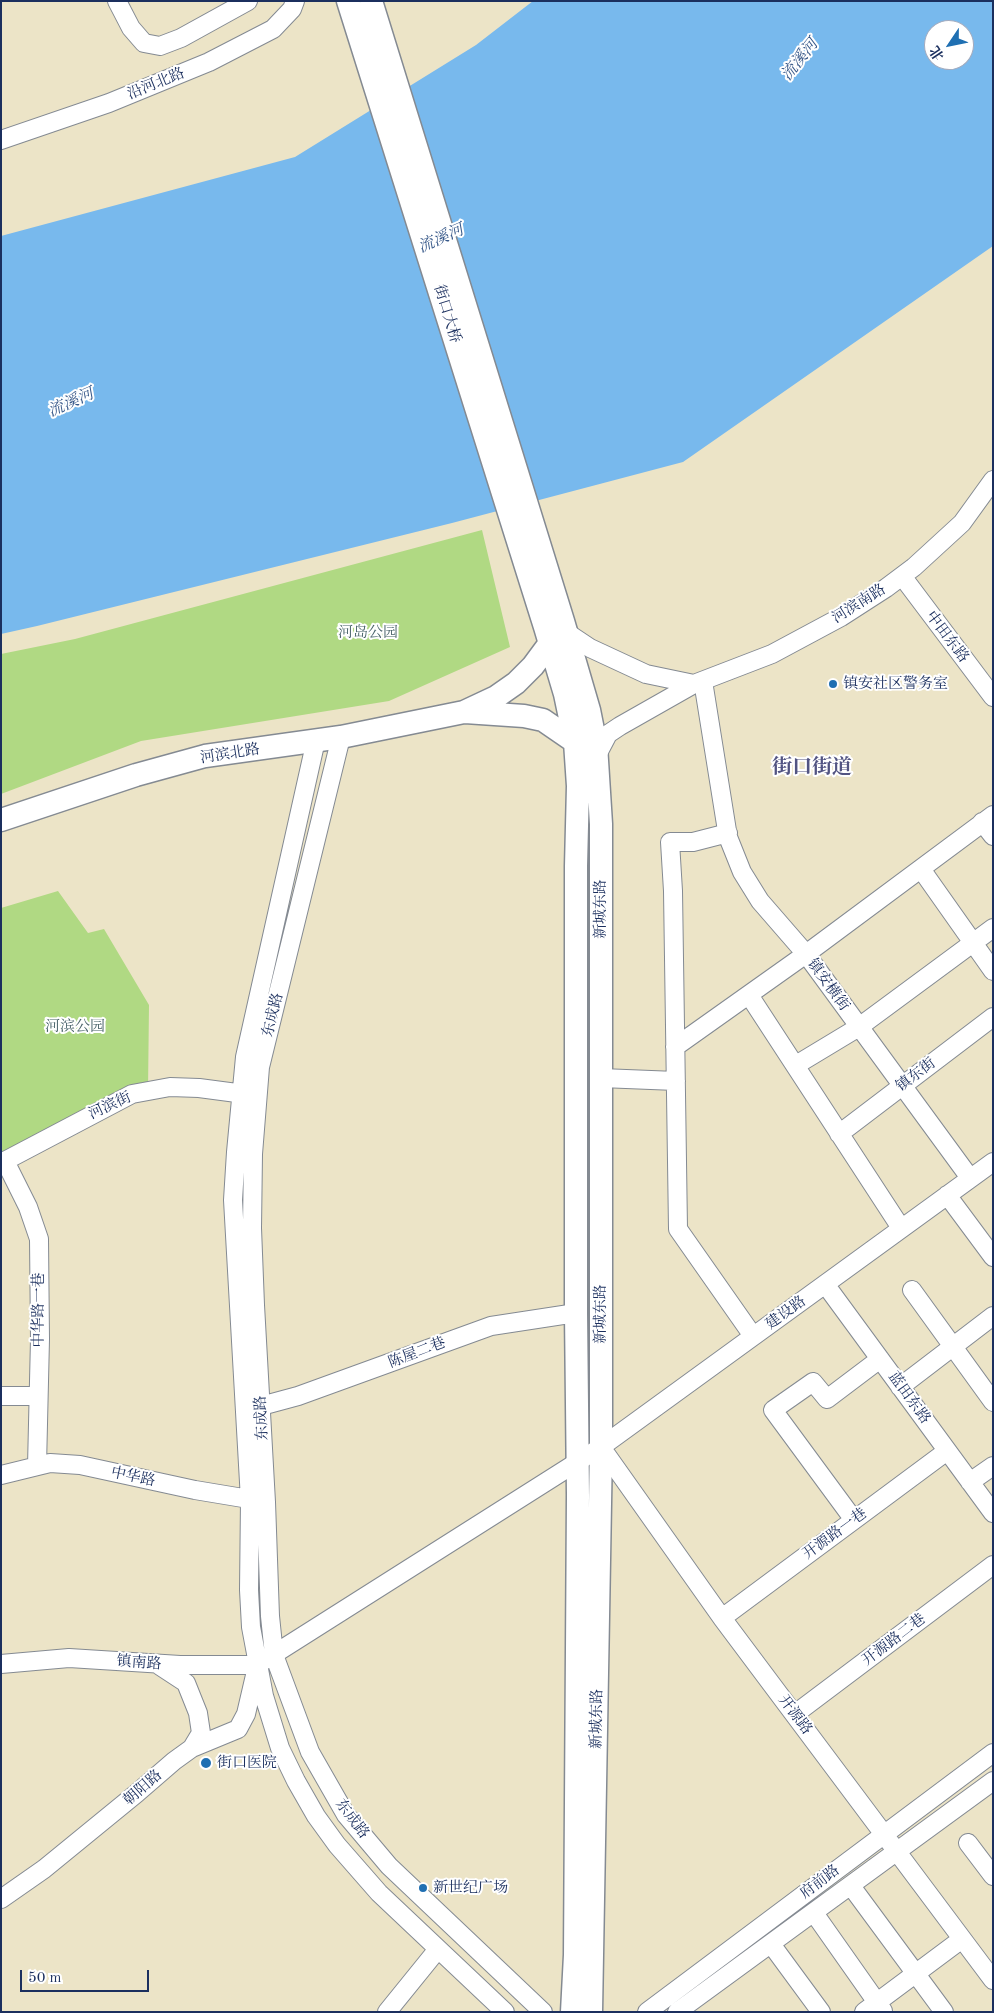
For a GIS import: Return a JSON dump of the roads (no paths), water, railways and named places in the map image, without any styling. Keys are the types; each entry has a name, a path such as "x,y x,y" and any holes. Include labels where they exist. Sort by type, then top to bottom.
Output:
{"main road":[{"name":"街口大桥","path":"348,1 556,630"},
{"name":"街口大桥","path":"371,1 556,630"},
{"name":"河滨北路","path":"1,820 136,775 205,756 341,737 464,712 496,697 516,683 533,666 556,630"},
{"name":"新城东路","path":"556,630 565,694 575,742 578,786 576,866 577,1461 575,1955 572,2012"},
{"name":"新城东路","path":"556,630 589,710 597,754 601,824 601,1447 591,2012"},
{"name":"河滨北路","path":"464,712 524,716 543,720 575,742"}],"street":[{"path":"116,1 131,28 144,43 160,46 181,38 248,1"},
{"name":"沿河北路","path":"1,140 110,102 210,62 273,29 292,9 295,1"},
{"name":"河滨南路","path":"597,754 608,734 620,726 698,682 772,654 841,617 902,576 962,523 993,480"},
{"name":"中田东路","path":"902,576 993,697"},
{"path":"556,630 646,674 698,682 728,833 742,872 760,901 806,954 675,1047"},
{"name":"东成路","path":"341,737 260,1067 250,1095 233,1200 258,1501 274,1654 310,1752 346,1815 389,1866 543,2012"},
{"name":"东成路","path":"316,740 245,1057 250,1095 253,1154 252,1228 261,1406 258,1501 249,1590 251,1627 264,1696 280,1748 316,1816 358,1870 505,2012"},
{"name":"镇安横街","path":"970,1178 806,954 921,869 989,825"},
{"path":"728,833 693,842 670,842 673,891 678,1229 753,1336"},
{"path":"921,869 993,971"},
{"path":"796,1065 859,1027 993,928"},
{"path":"749,995 902,1228"},
{"name":"镇东街","path":"839,1134 993,1017"},
{"path":"601,1078 676,1081"},
{"name":"河滨街","path":"3,1162 132,1094 170,1087 199,1088 250,1095"},
{"name":"中华路一巷","path":"3,1162 28,1207 39,1239 40,1339 37,1466"},
{"name":"建设路","path":"274,1654 601,1447 993,1162"},
{"path":"947,1195 993,1257"},
{"name":"蓝田东路","path":"825,1284 993,1513"},
{"path":"912,1290 993,1402"},
{"name":"陈屋二巷","path":"261,1406 298,1396 492,1326 576,1313"},
{"path":"900,1387 993,1316"},
{"path":"854,1520 773,1410 813,1382 827,1399 880,1359"},
{"path":"1,1396 38,1396"},
{"name":"开源路","path":"601,1447 722,1618 795,1714 896,1853 962,1939 989,1968"},
{"name":"开源路一巷","path":"722,1618 947,1451"},
{"name":"中华路","path":"1,1475 50,1463 80,1465 195,1490 258,1501"},
{"path":"970,1482 993,1466"},
{"name":"开源路二巷","path":"795,1714 993,1565"},
{"path":"257,1665 274,1654"},
{"name":"镇南路","path":"1,1664 69,1658 180,1666 257,1665"},
{"path":"156,1664 186,1683 198,1712 201,1733 192,1748"},
{"name":"朝阳路","path":"1,1899 44,1869 137,1794 174,1760 192,1748 238,1729 246,1714 257,1665"},
{"name":"府前路","path":"647,2012 993,1753"},
{"name":"府前路","path":"677,2012 993,1781"},
{"path":"968,1843 993,1876"},
{"path":"851,1886 944,2012"},
{"path":"814,1913 875,2009 916,1974 962,1939"},
{"path":"771,1944 821,2012"},
{"path":"387,2012 438,1949"}],"water":[{"name":"流溪河","path":"533,1 993,1 993,246 683,462 452,523 1,634 1,236 295,157 476,45"}],"place":[{"name":"镇安社区警务室","path":"833,684"},
{"name":"街口医院","path":"206,1763"},
{"name":"新世纪广场","path":"423,1888"}],"district":[{"name":"街口街道","path":"812,768"}],"park label":[{"name":"河岛公园","path":"368,633"},
{"name":"河滨公园","path":"75,1027"}]}
